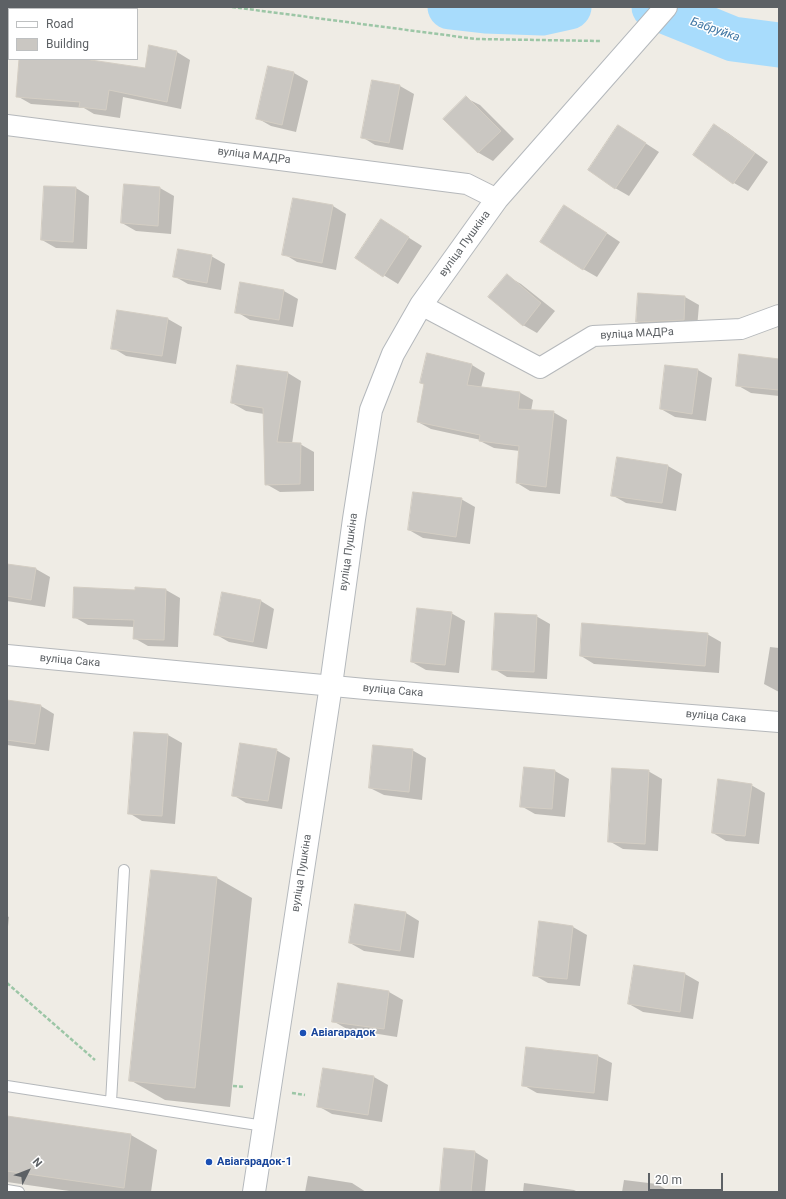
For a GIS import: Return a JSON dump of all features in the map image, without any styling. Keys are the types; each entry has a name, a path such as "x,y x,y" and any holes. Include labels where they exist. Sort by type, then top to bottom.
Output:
{"main road":[{"name":"вуліца Пушкіна","path":"254,1192 371,410 393,354 421,305 497,199 666,7"}],"street":[{"name":"вуліца МАДРа","path":"7,125 467,184 497,199"},
{"name":"вуліца МАДРа","path":"421,305 540,368 593,336 741,329 779,315"},
{"name":"вуліца Сака","path":"7,655 331,685 779,722"}],"lane":[{"path":"111,1102 124,870"},
{"path":"7,1086 264,1126"},
{"path":"7,1190 20,1192"}],"path":[{"path":"232,7 476,40 601,41"},
{"path":"7,983 112,1075"}],"building":[{"path":"149,45 177,51 167,102 109,90 106,110 79,107 80,102 16,97 19,60 91,60 145,68"},
{"path":"268,66 294,72 282,125 256,119"},
{"path":"372,80 400,85 389,143 361,138"},
{"path":"466,96 501,131 478,153 443,119"},
{"path":"714,124 755,153 733,184 693,155"},
{"path":"618,125 646,143 615,189 588,170"},
{"path":"124,184 160,187 158,226 121,223"},
{"path":"44,186 76,187 73,242 41,240"},
{"path":"293,198 333,205 322,263 282,255"},
{"path":"564,205 607,233 583,270 540,242"},
{"path":"381,219 409,237 383,277 355,258"},
{"path":"178,249 212,255 207,283 173,277"},
{"path":"507,274 541,303 523,326 488,297"},
{"path":"240,282 284,290 279,320 235,313"},
{"path":"638,293 685,296 684,320 636,322"},
{"path":"117,310 168,318 162,356 111,349"},
{"path":"427,353 472,364 467,385 520,392 518,409 554,411 546,487 516,483 519,446 479,441 480,435 417,422 424,384 420,383"},
{"path":"739,354 779,359 779,390 736,386"},
{"path":"237,365 288,372 277,442 301,443 300,484 265,485 263,408 231,403"},
{"path":"665,365 698,369 692,414 660,409"},
{"path":"617,457 668,465 662,503 611,496"},
{"path":"413,492 462,498 456,537 408,530"},
{"path":"7,564 36,568 31,600 7,596"},
{"path":"74,587 135,590 135,587 166,589 164,640 133,639 134,620 73,618"},
{"path":"222,592 261,600 253,642 214,635"},
{"path":"417,608 452,612 445,665 411,662"},
{"path":"495,613 537,615 534,672 492,670"},
{"path":"582,623 708,633 705,666 580,656"},
{"path":"7,700 41,705 35,744 7,740"},
{"path":"134,732 168,734 162,816 128,814"},
{"path":"240,743 277,749 268,801 232,796"},
{"path":"373,745 413,749 409,792 369,788"},
{"path":"524,767 555,770 552,809 520,807"},
{"path":"612,768 649,770 645,844 608,842"},
{"path":"718,779 752,784 745,836 712,833"},
{"path":"151,870 217,877 195,1088 129,1081"},
{"path":"355,904 406,912 400,951 349,943"},
{"path":"539,921 573,926 567,979 533,976"},
{"path":"634,965 685,973 680,1012 628,1004"},
{"path":"338,983 389,991 384,1029 332,1022"},
{"path":"526,1047 598,1055 594,1093 522,1086"},
{"path":"323,1068 374,1076 368,1115 317,1107"},
{"path":"7,1116 131,1134 124,1188 7,1171"},
{"path":"444,1148 475,1151 471,1192 440,1192"}],"waterway":[{"name":"Бабруйка","path":"12,7 20,8"},
{"name":"Бабруйка","path":"450,7 485,11 542,13 569,7"},
{"name":"Бабруйка","path":"654,7 733,39 779,45"}],"place":[{"name":"Авіагарадок","path":"303,1033"},
{"name":"Авіагарадок-1","path":"209,1162"}]}
